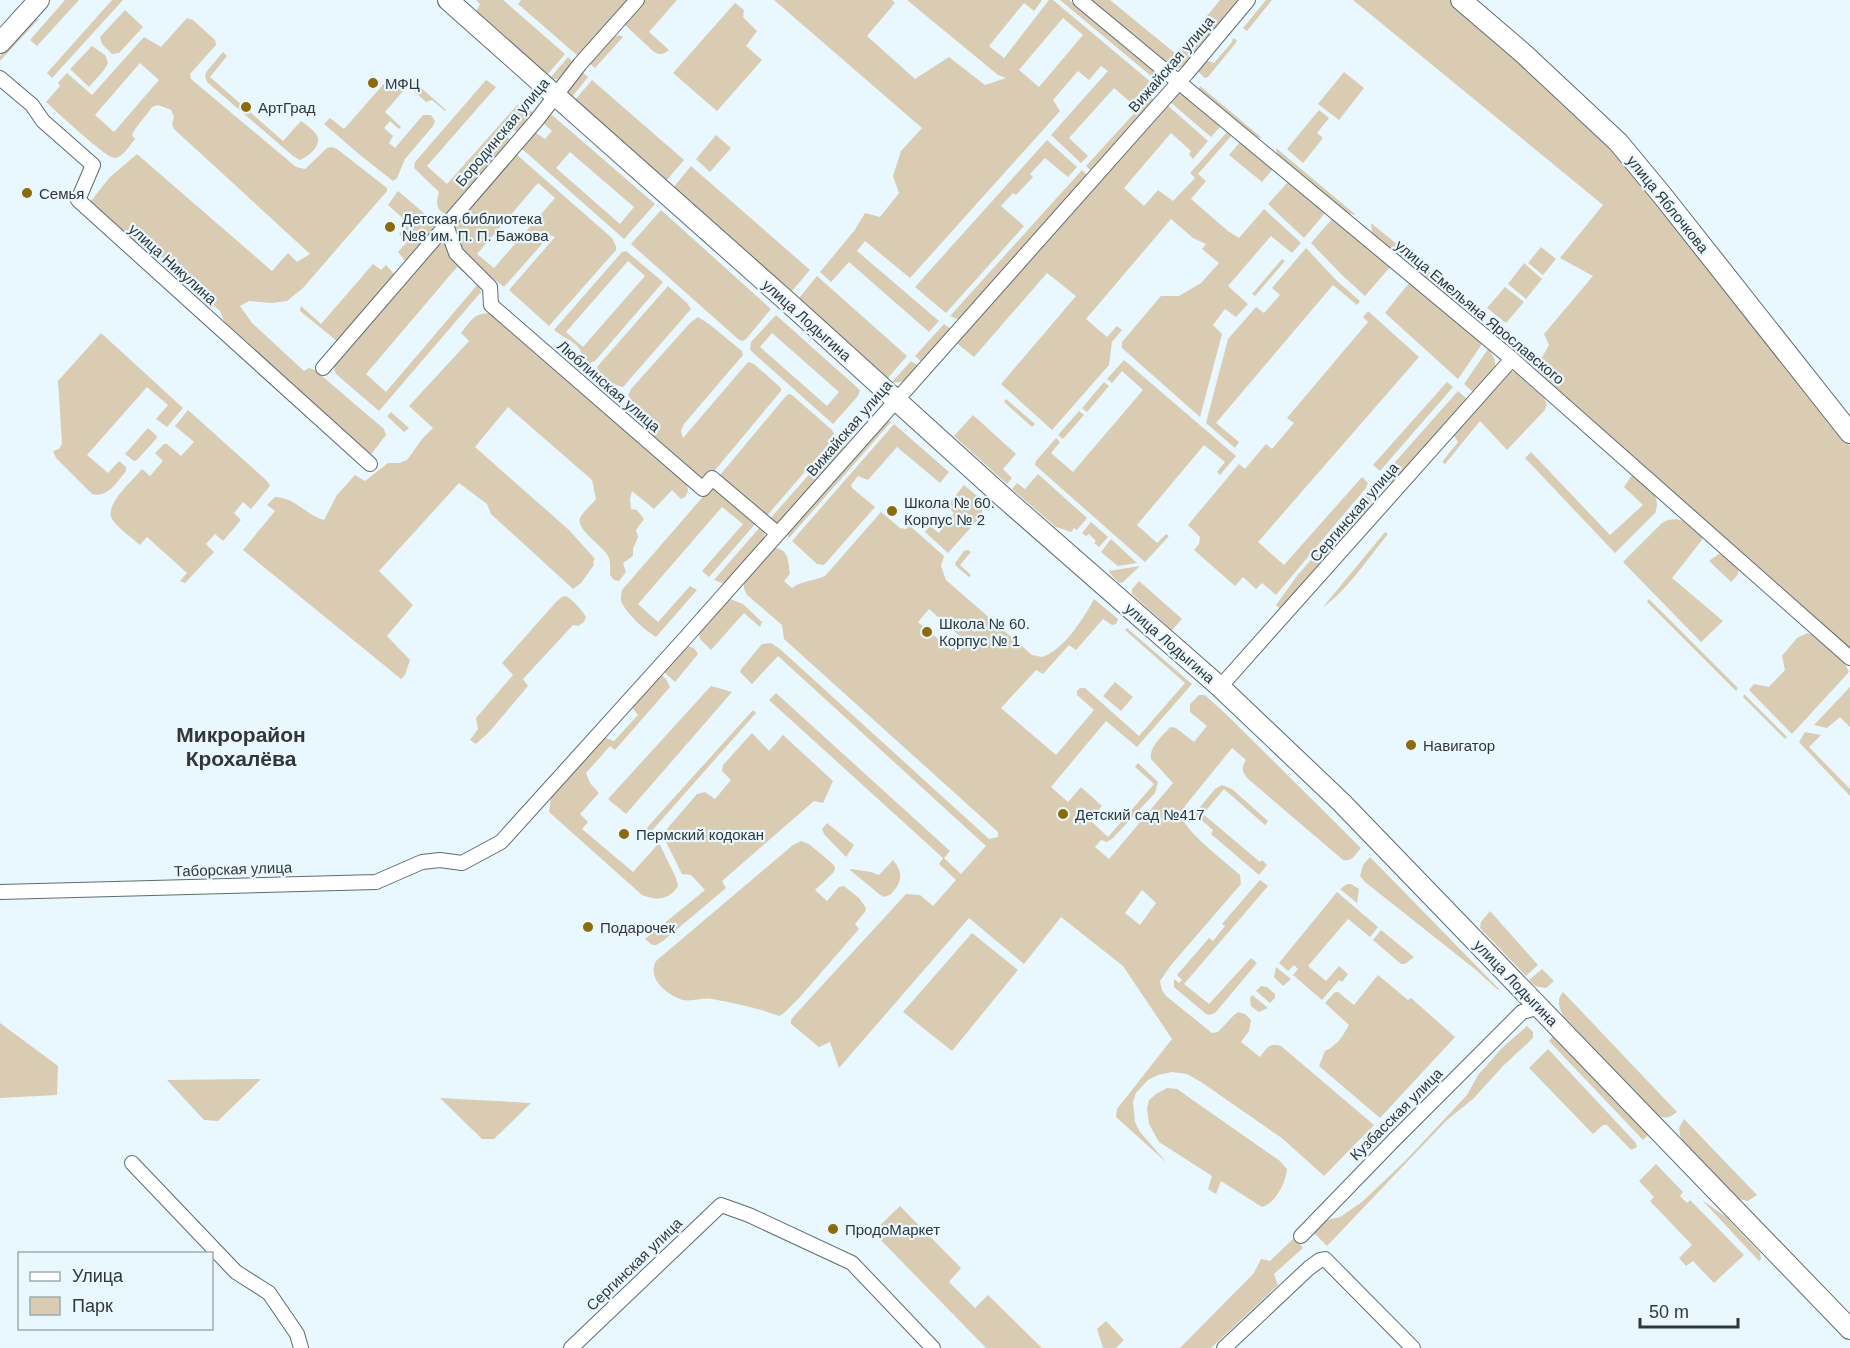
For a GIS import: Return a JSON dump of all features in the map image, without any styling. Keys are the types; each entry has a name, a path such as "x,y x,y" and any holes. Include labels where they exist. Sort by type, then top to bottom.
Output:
{"main road":[{"path":"0,43 39,0"},
{"name":"улица Лодыгина","path":"448,0 1002,496 1220,687 1341,802 1850,1329"},
{"name":"улица Яблочкова","path":"1461,0 1524,54 1618,142 1850,433"}],"street":[{"name":"Бородинская улица","path":"323,368 637,0"},
{"name":"улица Емельяна Ярославского","path":"1080,0 1512,358 1850,658"},
{"name":"Вижайская улица","path":"462,863 501,842 1179,82 1248,0"},
{"name":"улица Никулина","path":"0,78 32,105 43,121 93,165 78,200 370,464"},
{"name":"Люблинская улица","path":"446,225 456,253 490,287 491,305 703,489 712,478 777,533"},
{"name":"Сергинская улица","path":"1220,687 1512,358"},
{"name":"Таборская улица","path":"0,892 376,882 422,862 440,860 462,863"},
{"name":"Кузбасская улица","path":"1301,1236 1522,1012 1540,1007"},
{"path":"132,1163 236,1272 269,1293 297,1334 301,1348"},
{"name":"Сергинская улица","path":"571,1348 721,1205 749,1215 852,1263 933,1348"},
{"path":"1224,1348 1309,1268 1325,1259 1413,1348"}],"green space":[{"path":"65,0 79,0 37,46 30,40"},
{"path":"112,0 123,0 52,78 47,73"},
{"path":"476,0 503,0 565,54 548,74 476,12 480,4"},
{"path":"521,0 628,0 578,56 518,4"},
{"path":"644,0 677,0 649,32 669,50 663,54 654,52 625,25 626,20"},
{"path":"774,0 892,0 895,3 867,36 915,79 949,57 985,85 1006,78 998,75 907,0 1042,0 1034,11 1024,3 989,46 1004,58 1049,0 1053,0 1152,83 1151,90 1135,106 1114,88 1069,138 1088,156 1081,163 1051,135 1108,71 1101,66 1089,80 1078,71 1053,100 1060,111 910,278 865,241 857,251 939,321 929,332 849,262 831,282 820,272 854,231 865,213 880,217 899,193 893,176 901,151 922,128","holes":["1063,18 1083,35 1039,87 1019,70"]},
{"path":"1060,0 1069,0 1161,76 1157,81"},
{"path":"1091,0 1110,0 1176,54 1220,0 1238,0 1179,69 1170,65"},
{"path":"1266,0 1272,0 1247,31 1243,28"},
{"path":"1353,0 1452,0 1626,161 1850,446 1850,650 1534,371 1549,345 1544,334 1593,276 1560,258 1603,205"},
{"path":"735,3 744,10 743,17 757,31 746,46 762,60 717,111 673,73"},
{"path":"125,10 143,27 119,53 112,54 102,44 100,37"},
{"path":"187,18 193,20 215,40 216,45 190,74 191,79 296,167 305,169 327,148 332,147 387,188 387,191 303,288 287,301 272,303 249,301 240,306 252,323 304,371 309,368 315,370 384,429 386,435 369,457 254,353 246,341 236,335 224,321 220,311 184,281 146,241 138,244 130,241 90,202 110,177 137,154 272,271 288,253 297,262 310,254 174,129 172,124 174,117 171,110 158,105 152,107 134,131 132,135 135,139 124,153 115,158 92,143 46,102 60,86 58,83 67,73 92,95 144,37 161,47","holes":["140,63 159,80 114,132 95,115"]},
{"path":"39,19 0,61 0,56 33,20"},
{"path":"619,35 623,37 595,68 589,63 609,40"},
{"path":"1233,38 1237,40 1235,44 1208,77 1205,78 1196,70 1205,60 1214,63"},
{"path":"92,46 105,55 108,63 89,87 70,69"},
{"path":"223,52 227,56 210,77 283,141 301,121 309,127 318,138 317,146 311,153 300,160 293,156 207,82 205,75 207,71"},
{"path":"568,57 573,62 558,79 551,77"},
{"path":"582,72 588,77 572,97 569,92 572,83"},
{"path":"1344,72 1364,88 1339,120 1318,104"},
{"path":"409,77 446,110 432,100 426,102 404,82"},
{"path":"389,78 404,90 385,112 401,127 399,129 390,121 384,128 393,136 389,143 395,148 423,115 431,115 435,121 405,159 397,178 393,181 324,124 330,118 344,129"},
{"path":"486,80 496,87 427,166 447,184 517,105 535,113 519,132 510,129 505,135 511,140 448,214 444,213 438,206 439,192 414,168 415,162"},
{"path":"592,80 684,160 666,181 575,100"},
{"path":"1200,86 1262,138 1257,137 1199,89"},
{"path":"1177,92 1181,92 1221,126 1211,137 1169,101"},
{"path":"1149,97 1155,100 1091,171 1086,166"},
{"path":"1166,104 1208,141 1193,159 1189,154 1191,151 1171,133 1124,188 1144,206 1158,190 1173,201 1195,178 1190,173 1228,131 1232,135 1198,174 1206,181 1191,199 1239,238 1264,209 1301,243 1292,253 1271,236 1228,286 1248,304 1236,317 1225,309 1213,325 1222,334 1200,417 1122,348 1122,342 1161,296 1179,296 1201,283 1219,263 1202,249 1206,244 1193,238 1171,219 1086,319 1107,337 1117,326 1122,330 1112,342 1109,365 1052,430 1001,384 1076,296 1047,273 974,357 955,342"},
{"path":"1319,110 1329,118 1317,133 1323,138 1303,163 1287,149"},
{"path":"552,115 655,204 624,239 521,148 535,132 545,139 552,131 543,123","holes":["570,152 634,207 620,224 556,168"]},
{"path":"716,135 731,148 710,172 696,159"},
{"path":"1047,140 1077,167 1068,177 1045,158 1030,174 1033,177 1016,195 1013,193 1001,206 1024,226 946,313 915,287"},
{"path":"1240,142 1273,169 1262,182 1229,155"},
{"path":"1276,148 1356,215 1347,213 1277,154"},
{"path":"516,154 612,238 616,250 549,326 509,290 555,237 550,235 504,287 463,251 455,233 456,224","holes":["538,183 555,198 494,268 477,254"]},
{"path":"691,166 810,270 792,291 673,188"},
{"path":"1082,170 1087,175 961,317 957,319 950,316"},
{"path":"1288,182 1325,213 1304,238 1268,204"},
{"path":"398,191 431,219 435,229 406,262 398,252 407,242 399,234 408,223 388,205"},
{"path":"661,210 771,309 746,339 742,341 738,339 631,244"},
{"path":"1332,219 1390,267 1365,296 1311,243"},
{"path":"1371,223 1410,255 1400,257 1372,234"},
{"path":"445,244 478,284 481,292 379,411 336,374 335,364 438,245","holes":["457,267 478,284 386,392 366,374"]},
{"path":"1541,247 1556,259 1543,275 1528,263"},
{"path":"1306,248 1336,280 1360,301 1357,305 1333,285 1216,423 1239,442 1235,448 1206,423 1228,339 1256,307 1264,313 1280,295 1272,288"},
{"path":"626,251 663,282 595,361 590,363 575,344 554,330 622,252","holes":["628,261 645,276 583,347 566,332"]},
{"path":"1282,259 1285,261 1255,296 1252,294"},
{"path":"1524,263 1542,279 1526,299 1508,284"},
{"path":"373,264 381,270 386,265 395,275 337,341 300,311 301,306 321,324"},
{"path":"1421,265 1472,307 1468,309 1459,306 1422,276"},
{"path":"817,276 907,356 888,378 799,298"},
{"path":"1409,283 1482,344 1458,379 1385,313"},
{"path":"668,286 691,309 623,387 611,382 601,374 597,367"},
{"path":"1505,287 1524,302 1506,323 1487,308"},
{"path":"1368,311 1419,357 1258,542 1284,565 1362,477 1368,483 1366,488 1276,595 1262,583 1256,589 1243,577 1235,586 1194,550 1199,544 1200,537 1188,525 1239,464 1245,469 1266,444 1272,449 1294,423 1287,418 1368,322 1363,317"},
{"path":"489,313 496,316 687,484 688,491 681,499 672,490 654,509 632,491 631,509 637,510 644,519 636,530 638,537 633,556 623,563 626,572 619,581 614,580 610,575 608,556 586,533 580,523 581,516 596,499 592,480 508,407 475,447 569,530 595,559 594,565 581,583 573,589 491,514 487,504 459,483 379,571 413,605 387,636 410,660 405,675 401,679 243,550 275,511 267,505 275,497 288,500 324,520 337,495 355,475 365,481 388,463 407,460 433,428 409,406 469,341 461,333 470,322 479,315"},
{"path":"776,315 860,390 858,396 833,424 750,350 751,342","holes":["772,333 839,392 827,406 760,347"]},
{"path":"698,317 742,351 743,355 684,424 681,431 683,438 748,362 754,364 781,388 781,391 711,475 698,478 659,445 652,435 655,423 628,395 690,323"},
{"path":"944,324 951,329 922,362 915,356"},
{"path":"101,333 183,408 167,427 156,419 168,405 147,387 87,455 108,473 119,461 126,467 126,471 112,488 98,495 92,494 56,458 53,451 59,449 62,444 58,381"},
{"path":"1488,349 1493,356 1495,367 1474,393 1464,384"},
{"path":"1124,360 1236,456 1220,475 1217,472 1225,462 1204,445 1137,525 1157,543 1166,534 1169,536 1145,562 1035,465 1056,438 1060,442 1051,453 1073,472 1143,390 1122,371 1112,383 1107,379"},
{"path":"911,361 918,366 912,373 903,381 892,382"},
{"path":"1511,371 1544,398 1547,405 1544,411 1507,450 1480,421 1445,464 1442,462 1458,442 1452,433 1505,373"},
{"path":"1104,382 1109,386 1087,412 1082,408"},
{"path":"1447,382 1453,387 1380,471 1373,465"},
{"path":"1458,391 1468,400 1393,483 1381,478"},
{"path":"789,394 832,430 834,438 765,518 719,480 720,475"},
{"path":"1006,399 1035,424 1032,427 1004,402"},
{"path":"188,410 270,486 251,509 243,502 234,513 241,520 223,541 215,534 206,544 214,552 185,583 180,581 187,573 147,537 140,545 117,525 111,513 116,500 142,469 150,476 163,461 155,453 164,444 181,456 194,442 175,426"},
{"path":"1079,411 1084,415 1063,439 1058,435"},
{"path":"391,412 409,428 404,432 387,416"},
{"path":"973,415 1016,454 1003,469 1012,478 1007,484 954,436"},
{"path":"886,419 891,422 789,538 787,533"},
{"path":"894,424 949,472 940,483 897,447 868,480 858,476 851,485 875,507 824,565 817,564 792,541"},
{"path":"148,428 157,436 156,439 134,461 125,454"},
{"path":"841,443 846,447 778,524 768,521 836,444"},
{"path":"1531,452 1610,535 1643,505 1624,487 1632,475 1655,496 1657,506 1655,513 1615,553 1525,458"},
{"path":"1038,474 1087,518 1077,530 1074,528 1071,532 1056,527 1012,489 1017,483 1025,489"},
{"path":"964,485 982,500 982,515 948,553 925,532 930,526 939,533 954,513 947,506"},
{"path":"713,488 756,523 709,577 702,571 743,524 722,507 638,604 658,622 690,586 697,590 656,637 638,623 626,609 621,602 622,590 707,492"},
{"path":"1368,493 1373,506 1281,610 1276,605 1297,576"},
{"path":"881,512 900,528 906,529 910,526 944,556 941,566 946,580 1032,655 1042,657 1058,648 1079,624 1094,599 1118,619 1116,624 1112,625 1103,619 1076,650 1069,645 1043,674 1036,670 1001,708 1056,755 1094,710 1077,695 1080,688 1085,688 1139,736 1185,683 1125,630 1127,628 1192,684 1137,747 1106,721 1051,787 1068,802 1081,787 1102,806 1090,820 1108,837 1154,784 1135,767 1138,763 1158,782 1155,793 1113,838 1107,842 1101,840 1095,847 1109,859 1173,783 1151,759 1152,750 1157,742 1170,727 1176,728 1194,742 1207,726 1190,712 1190,704 1199,695 1205,695 1228,716 1361,848 1351,859 1343,860 1247,778 1243,769 1246,760 1232,748 1185,806 1183,816 1192,833 1240,875 1241,884 1171,965 1160,981 1166,996 1212,1033 1218,1032 1238,1012 1245,1014 1251,1020 1249,1031 1241,1042 1260,1057 1269,1047 1281,1046 1374,1125 1324,1176 1283,1139 1187,1074 1172,1072 1148,1080 1136,1093 1133,1102 1135,1122 1140,1132 1167,1163 1116,1117 1117,1109 1172,1039 1123,966 1061,917 1024,964 969,918 839,1068 830,1042 819,1047 791,1024 794,1016 906,894 920,895 933,906 956,880 939,864 943,858 769,700 776,693 950,851 944,858 961,874 986,846 778,656 752,684 740,672 762,644 771,643 780,649 989,839 998,837 998,832 784,639 782,625 747,595 744,589 744,581 774,548 783,551 787,556 790,574 784,581 792,588 825,576","holes":["929,609 961,637 951,650 918,622","1142,890 1156,903 1140,925 1125,913"]},
{"path":"1676,519 1683,521 1702,537 1702,540 1672,578 1723,621 1701,642 1623,562 1662,523"},
{"path":"1091,522 1108,537 1099,547 1089,534 1086,536 1082,533"},
{"path":"760,527 765,534 763,540 725,584 714,580"},
{"path":"1385,532 1388,534 1357,574 1323,607"},
{"path":"1111,539 1137,563 1118,566 1101,552"},
{"path":"964,551 971,552 960,565 971,575 969,577 955,563"},
{"path":"1720,553 1739,569 1737,576 1731,582 1709,561"},
{"path":"1140,566 1122,583 1116,580 1109,571"},
{"path":"1139,581 1182,619 1172,630 1132,594 1132,589"},
{"path":"566,596 584,614 586,617 584,622 578,626 573,625 523,679 528,686 476,744 470,740 478,729 476,718 513,675 502,663 556,602"},
{"path":"730,599 743,604 762,622 760,627 744,613 711,650 700,639 699,632"},
{"path":"1649,599 1738,688 1736,691 1647,602"},
{"path":"1807,633 1831,650 1849,672 1792,734 1749,690 1754,684 1769,687 1785,670 1782,656 1797,638"},
{"path":"688,646 694,648 698,654 675,682 663,671"},
{"path":"660,674 670,687 615,750 610,746 586,773 590,783 599,793 580,814 588,822 582,829 633,872 659,843 678,886 667,897 653,898 642,895 549,812 554,791 603,737 614,741 638,715 631,706"},
{"path":"1115,682 1133,697 1121,711 1103,696"},
{"path":"711,686 732,692 626,814 608,799"},
{"path":"1850,687 1850,727 1840,717 1827,728 1814,725"},
{"path":"1744,694 1787,737 1785,739 1743,697"},
{"path":"753,710 756,713 649,834 644,831"},
{"path":"1805,732 1821,735 1809,747 1850,789 1850,796 1799,742"},
{"path":"752,733 769,751 783,735 833,781 823,803 814,801 722,881 726,888 663,941 652,945 645,939 705,890 691,875 682,874 665,840 667,829 697,794 705,792 715,799 731,780 722,771 723,765"},
{"path":"1222,785 1232,789 1268,821 1265,825 1224,789 1203,814 1260,862 1262,860 1267,865 1259,875 1211,834 1213,830 1199,818 1196,821 1196,812 1215,789"},
{"path":"827,823 854,845 846,857 824,834 822,829"},
{"path":"801,841 809,844 834,865 833,873 815,890 827,901 839,887 844,886 859,898 866,908 855,924 859,929 800,997 779,1016 712,999 684,1000 663,989 654,973 656,961 793,845"},
{"path":"1370,857 1498,990 1365,882 1360,876 1363,865"},
{"path":"893,860 899,869 900,878 890,895 884,897 850,870 879,875"},
{"path":"1260,880 1268,886 1184,984 1209,1004 1251,958 1257,963 1215,1013 1206,1014 1174,987 1174,979 1179,983 1182,980 1177,975 1209,938 1213,941 1225,926 1222,924"},
{"path":"1347,884 1359,889 1357,903 1340,889"},
{"path":"1337,892 1378,927 1370,937 1348,919 1308,966 1326,981 1339,966 1348,974 1342,982 1339,980 1322,1000 1293,975 1298,969 1294,965 1288,971 1279,963"},
{"path":"1490,911 1538,965 1526,976 1480,928 1481,922"},
{"path":"1381,930 1414,957 1405,964 1401,964 1373,940"},
{"path":"972,933 1018,970 952,1051 903,1012"},
{"path":"1276,967 1291,979 1283,986 1274,977"},
{"path":"1542,969 1554,981 1546,988 1535,986 1529,980"},
{"path":"1378,975 1408,1000 1411,998 1455,1037 1380,1118 1319,1066 1325,1051 1342,1037 1349,1025 1325,1003 1335,992 1338,992 1354,1005"},
{"path":"1261,986 1267,987 1275,994 1275,998 1270,1003 1256,991"},
{"path":"1563,992 1677,1112 1668,1117 1658,1115 1564,1017 1559,1004 1559,998"},
{"path":"1252,995 1268,1008 1259,1012 1251,1006"},
{"path":"0,1023 58,1066 57,1095 0,1098"},
{"path":"1527,1026 1533,1032 1533,1038 1473,1099 1447,1120 1327,1246 1311,1230 1319,1222 1340,1217 1362,1202 1405,1161 1467,1095 1478,1075 1502,1048"},
{"path":"1554,1035 1648,1135 1643,1140 1549,1041"},
{"path":"1548,1049 1636,1143 1637,1147 1631,1150 1607,1125 1603,1125 1593,1134 1529,1068"},
{"path":"261,1079 218,1121 204,1120 167,1080"},
{"path":"1167,1088 1177,1089 1280,1161 1287,1169 1286,1174 1282,1186 1272,1201 1262,1207 1221,1181 1216,1194 1208,1189 1212,1176 1159,1142 1149,1124 1147,1109 1149,1100"},
{"path":"440,1098 531,1103 494,1139 482,1139"},
{"path":"1684,1119 1757,1195 1748,1201 1739,1199 1681,1139 1679,1128"},
{"path":"1656,1164 1683,1192 1680,1196 1687,1203 1690,1200 1744,1255 1714,1283 1693,1261 1686,1266 1679,1258 1692,1245 1650,1201 1654,1197 1639,1181"},
{"path":"1702,1200 1726,1217 1760,1253 1759,1261"},
{"path":"900,1206 961,1268 949,1282 975,1308 988,1295 1042,1348 986,1348 873,1232"},
{"path":"1295,1237 1303,1248 1274,1274 1278,1285 1211,1348 1180,1348 1254,1273 1261,1259 1270,1261"},
{"path":"1106,1321 1124,1340 1116,1348 1103,1348 1097,1329"}],"place":[{"name":"МФЦ","path":"373,83"},
{"name":"АртГрад","path":"246,107"},
{"name":"Семья","path":"27,193"},
{"name":"Детская библиотека №8 им. П. П. Бажова","path":"390,227"},
{"name":"Школа № 60. Корпус № 2","path":"892,511"},
{"name":"Школа № 60. Корпус № 1","path":"927,632"},
{"name":"Навигатор","path":"1411,745"},
{"name":"Детский сад №417","path":"1063,814"},
{"name":"Пермский кодокан","path":"624,834"},
{"name":"Подарочек","path":"588,927"},
{"name":"ПродоМаркет","path":"833,1229"}],"district":[{"name":"Микрорайон Крохалёва","path":"241,746"}]}
